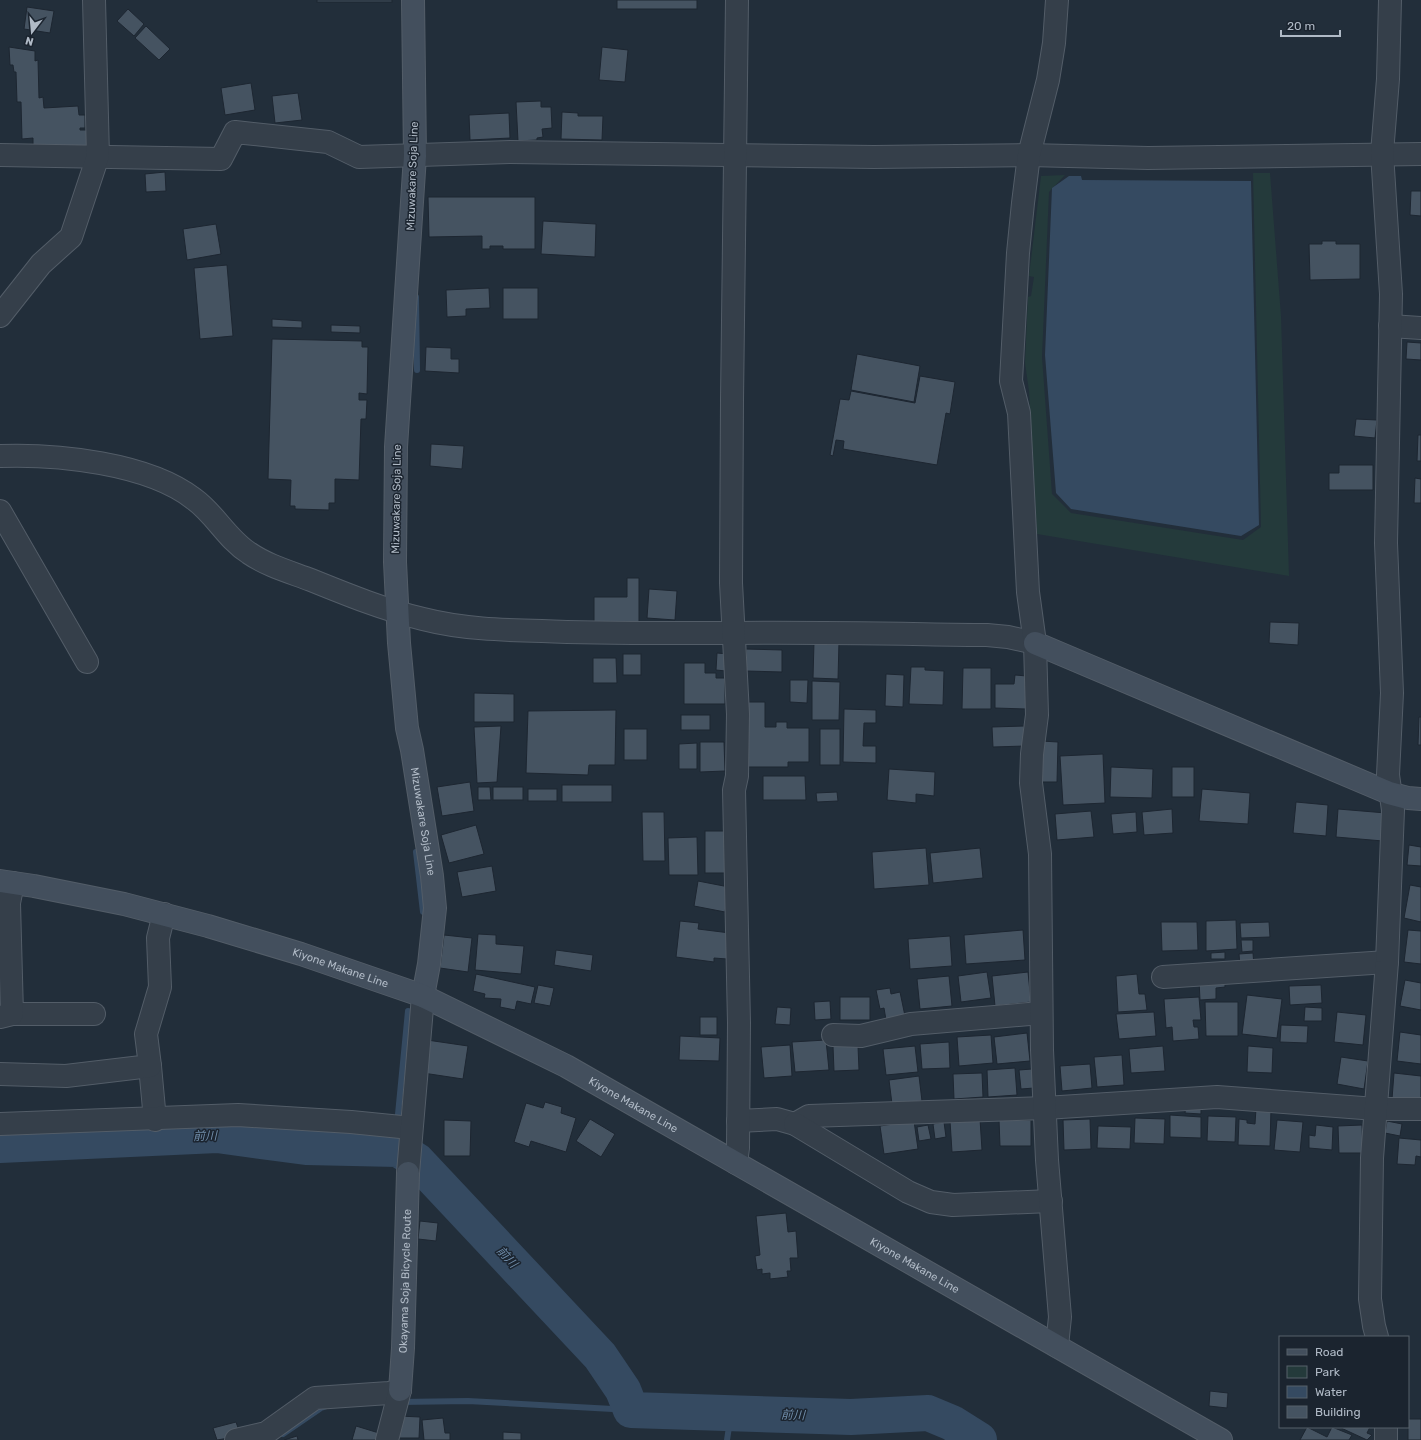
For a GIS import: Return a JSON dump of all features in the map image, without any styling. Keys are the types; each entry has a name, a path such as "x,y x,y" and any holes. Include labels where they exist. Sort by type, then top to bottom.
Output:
{"main road":[{"name":"Mizuwakare Soja Line","path":"412,0 414,156 396,447 395,562 398,643 407,728 412,750 432,876 435,908 429,964 423,996"},
{"path":"1035,643 1389,793 1408,798 1421,799"},
{"name":"Kiyone Makane Line","path":"6,882 124,904 164,914 301,954 423,996 566,1066 1221,1440"},
{"name":"Okayama Soja Bicycle Route","path":"398,1399 403,1348 408,1162"}],"street":[{"path":"0,316 41,264 71,237 98,156 94,0"},
{"path":"736,1163 738,1148 739,1022 734,790 737,776 738,714 732,583 732,409 737,0"},
{"path":"1057,0 1054,43 1048,80 1029,155 1018,253 1011,381 1019,413 1028,592 1035,643 1037,715 1031,768 1040,854 1041,1013 1045,1108 1060,1317 1057,1346"},
{"path":"1377,1336 1370,1299 1372,1158 1387,962 1392,810 1388,774 1392,693 1386,543 1391,294 1382,153 1388,80 1390,0"},
{"path":"0,155 221,158 235,132 328,142 359,158 510,152 874,157 1029,155 1148,158 1382,153 1421,154"},
{"path":"1390,326 1421,328"},
{"path":"0,456 74,460 147,473 194,498 236,543 249,554 280,568 398,612 427,620 493,629 658,635 734,633 987,635 1008,636 1035,643"},
{"path":"0,511 87,662"},
{"path":"6,882 9,903 6,1016 94,1014"},
{"path":"155,1120 146,1034 160,988 158,938 164,914"},
{"path":"1163,977 1387,962"},
{"path":"408,1162 403,1127 423,996"},
{"path":"833,1035 862,1036 911,1024 1041,1013"},
{"path":"0,1074 66,1076 150,1066"},
{"path":"795,1124 809,1116 1045,1108 1217,1097 1376,1109 1421,1109"},
{"path":"0,1124 155,1120 238,1115 403,1127"},
{"path":"738,1121 777,1119 795,1124 908,1192 931,1202 953,1205 1051,1201"},
{"path":"236,1440 266,1433 315,1398 390,1393 398,1399 387,1440"},
{"path":"1386,1428 1386,1440"}],"green space":[{"path":"1253,173 1270,173 1281,316 1289,576 1037,534 1029,391 1025,363 1028,297 1031,296 1034,277 1029,276 1041,176 1065,175 1049,192 1042,357 1052,494 1071,513 1243,540 1261,527"}],"water":[{"path":"1069,176 1081,176 1082,180 1251,181 1259,525 1241,536 1071,509 1056,493 1045,355 1052,188"}],"building":[{"path":"317,0 392,0 392,2 317,2"},
{"path":"617,0 697,0 697,9 617,9"},
{"path":"27,7 54,11 50,33 24,29"},
{"path":"128,9 144,24 134,36 117,21"},
{"path":"146,26 170,49 159,60 135,38"},
{"path":"9,47 35,51 35,61 38,60 39,98 43,97 44,108 78,106 79,115 85,115 85,128 80,128 80,130 88,130 89,150 33,149 33,138 22,139 21,102 17,102 16,72 14,72 13,65 10,65"},
{"path":"602,47 628,50 625,82 599,80"},
{"path":"251,83 255,110 225,115 221,88"},
{"path":"298,93 302,120 275,123 272,96"},
{"path":"541,101 541,107 551,107 552,128 542,129 543,137 537,138 537,140 518,141 516,102"},
{"path":"562,112 578,113 578,116 603,116 602,140 561,139"},
{"path":"509,113 510,138 470,140 469,115"},
{"path":"165,172 166,191 146,192 145,174"},
{"path":"1411,191 1421,191 1421,216 1410,215"},
{"path":"428,197 535,197 535,249 503,249 503,246 490,246 490,249 482,249 482,236 429,237"},
{"path":"543,221 596,224 595,257 541,254"},
{"path":"216,224 221,254 187,260 183,229"},
{"path":"1322,241 1336,241 1336,244 1360,244 1360,279 1310,280 1309,244 1322,244"},
{"path":"227,265 233,336 200,339 194,268"},
{"path":"489,288 490,308 466,309 466,316 447,317 446,290"},
{"path":"503,288 538,288 538,319 503,319"},
{"path":"272,319 302,321 302,328 272,327"},
{"path":"331,325 360,326 360,333 331,332"},
{"path":"272,339 362,341 362,347 368,347 367,394 359,393 359,400 367,400 366,419 361,419 359,480 335,479 335,503 329,503 329,510 295,509 295,506 290,506 291,480 268,479"},
{"path":"1407,342 1421,343 1421,360 1406,359"},
{"path":"426,347 451,348 451,359 459,359 459,373 425,371"},
{"path":"857,354 920,366 914,402 851,390"},
{"path":"920,376 955,382 950,414 946,413 937,465 843,449 844,441 836,440 833,456 830,455 840,399 849,400 851,391 915,403"},
{"path":"1356,419 1377,420 1375,438 1354,436"},
{"path":"1418,435 1421,435 1421,461 1417,461"},
{"path":"431,444 464,446 462,469 430,466"},
{"path":"1339,465 1373,465 1373,490 1329,490 1329,473 1339,473"},
{"path":"1415,478 1421,479 1421,503 1414,503"},
{"path":"627,578 639,578 639,624 594,624 594,597 627,597"},
{"path":"649,589 677,591 675,620 647,618"},
{"path":"1270,622 1299,623 1298,645 1269,643"},
{"path":"814,642 839,642 838,679 813,678"},
{"path":"746,649 782,650 782,672 746,671"},
{"path":"717,653 728,654 726,671 716,670"},
{"path":"623,654 641,654 641,675 623,675"},
{"path":"593,658 616,658 617,683 593,683"},
{"path":"684,663 705,663 705,673 716,673 716,678 725,678 725,704 684,704"},
{"path":"911,667 925,667 925,670 944,671 943,705 909,704"},
{"path":"963,668 991,668 991,709 962,709"},
{"path":"886,674 904,675 903,707 885,706"},
{"path":"1015,675 1027,676 1026,709 995,708 995,684 1014,684"},
{"path":"790,680 808,680 807,703 790,702"},
{"path":"812,681 840,682 839,720 812,720"},
{"path":"474,693 514,694 514,722 474,722"},
{"path":"743,702 765,702 765,727 776,727 776,722 787,722 787,728 809,728 809,762 788,762 788,767 743,767"},
{"path":"844,709 876,710 876,723 864,723 863,746 876,746 876,763 843,762"},
{"path":"616,710 615,765 589,765 588,775 526,773 528,711"},
{"path":"681,715 710,715 710,730 681,730"},
{"path":"1419,717 1421,717 1421,745 1418,745"},
{"path":"501,726 497,782 477,783 474,727"},
{"path":"1024,726 1025,746 993,747 992,727"},
{"path":"624,729 647,729 647,760 624,760"},
{"path":"820,729 840,729 840,765 820,765"},
{"path":"1041,741 1058,742 1057,782 1040,782"},
{"path":"700,742 724,742 725,771 700,772"},
{"path":"697,743 697,769 679,769 679,744"},
{"path":"1103,754 1105,803 1063,805 1060,756"},
{"path":"1111,767 1153,769 1152,798 1110,797"},
{"path":"1172,767 1194,767 1194,797 1172,797"},
{"path":"889,769 935,772 934,796 916,794 916,803 887,800"},
{"path":"763,776 805,776 806,800 763,800"},
{"path":"470,782 474,811 442,816 437,787"},
{"path":"562,785 612,785 612,802 562,802"},
{"path":"478,787 490,787 491,800 478,800"},
{"path":"493,787 523,787 523,800 493,800"},
{"path":"528,789 557,789 557,801 528,801"},
{"path":"1202,789 1250,793 1248,824 1199,821"},
{"path":"837,792 838,801 817,802 816,793"},
{"path":"1296,802 1328,805 1326,836 1293,833"},
{"path":"1172,809 1173,833 1144,835 1142,812"},
{"path":"1338,809 1386,813 1383,841 1336,837"},
{"path":"1091,811 1094,837 1057,840 1055,814"},
{"path":"642,812 664,812 665,861 643,861"},
{"path":"1136,812 1137,832 1113,834 1111,814"},
{"path":"476,825 484,854 449,863 441,835"},
{"path":"705,831 728,831 728,873 705,873"},
{"path":"697,837 698,875 669,875 668,838"},
{"path":"1409,845 1421,847 1421,866 1407,865"},
{"path":"926,848 929,885 874,889 872,852"},
{"path":"980,848 983,878 933,883 930,853"},
{"path":"492,866 496,891 462,897 457,872"},
{"path":"698,881 729,887 725,912 694,906"},
{"path":"1410,885 1421,887 1421,922 1404,918"},
{"path":"1236,920 1237,949 1206,951 1206,921"},
{"path":"680,921 699,923 698,929 730,933 727,959 714,958 714,962 676,957"},
{"path":"1161,922 1197,922 1198,950 1162,951"},
{"path":"1269,922 1270,937 1241,938 1240,923"},
{"path":"1023,930 1025,960 966,964 964,935"},
{"path":"1408,930 1421,931 1421,964 1404,962"},
{"path":"478,934 496,935 496,944 524,946 521,974 475,970"},
{"path":"444,935 472,938 468,972 440,968"},
{"path":"950,936 952,966 910,969 908,939"},
{"path":"1241,940 1253,940 1253,951 1242,952"},
{"path":"556,950 593,955 591,971 554,965"},
{"path":"1225,952 1225,959 1211,959 1211,953"},
{"path":"1253,953 1254,966 1240,967 1239,954"},
{"path":"987,972 991,998 961,1002 958,976"},
{"path":"1028,972 1031,1002 995,1006 992,976"},
{"path":"476,974 535,987 531,1004 517,1001 515,1010 500,1007 501,999 484,998 485,994 473,991"},
{"path":"1137,974 1139,994 1145,994 1147,1010 1118,1012 1116,976"},
{"path":"949,976 952,1006 920,1009 917,979"},
{"path":"1225,979 1225,987 1216,988 1216,999 1200,1000 1199,980"},
{"path":"1405,980 1421,983 1421,1010 1400,1006"},
{"path":"538,985 554,988 550,1006 534,1003"},
{"path":"1321,985 1322,1003 1290,1005 1289,986"},
{"path":"890,988 891,994 900,992 905,1016 886,1020 884,1008 880,1009 876,990"},
{"path":"1247,995 1282,999 1277,1038 1242,1034"},
{"path":"840,997 870,997 870,1020 840,1020"},
{"path":"1199,997 1201,1020 1193,1020 1194,1027 1198,1027 1199,1039 1173,1041 1172,1027 1166,1028 1164,999"},
{"path":"830,1001 831,1019 815,1020 814,1002"},
{"path":"1205,1002 1238,1002 1238,1036 1206,1036"},
{"path":"777,1007 791,1008 790,1025 775,1024"},
{"path":"1305,1007 1322,1008 1322,1021 1304,1021"},
{"path":"1154,1012 1156,1036 1119,1039 1116,1014"},
{"path":"1337,1012 1366,1015 1363,1045 1334,1042"},
{"path":"700,1017 717,1017 717,1035 700,1035"},
{"path":"1281,1025 1308,1026 1307,1043 1280,1042"},
{"path":"1400,1032 1421,1035 1421,1064 1397,1061"},
{"path":"1027,1033 1030,1061 997,1064 994,1037"},
{"path":"991,1035 993,1063 959,1066 957,1037"},
{"path":"680,1036 720,1038 719,1061 679,1060"},
{"path":"427,1040 468,1046 463,1079 423,1073"},
{"path":"826,1040 829,1070 795,1072 792,1042"},
{"path":"949,1042 950,1068 922,1069 920,1044"},
{"path":"790,1045 792,1076 764,1078 761,1047"},
{"path":"833,1046 858,1046 859,1070 834,1071"},
{"path":"915,1046 918,1072 886,1075 883,1049"},
{"path":"1163,1046 1165,1071 1131,1073 1129,1049"},
{"path":"1248,1046 1273,1048 1272,1073 1247,1072"},
{"path":"1122,1055 1124,1085 1097,1087 1094,1057"},
{"path":"1341,1057 1368,1061 1364,1089 1337,1084"},
{"path":"1090,1064 1092,1088 1062,1091 1060,1066"},
{"path":"1015,1068 1017,1095 988,1097 987,1070"},
{"path":"1032,1069 1034,1088 1021,1089 1019,1070"},
{"path":"982,1073 983,1097 954,1099 953,1074"},
{"path":"1394,1073 1421,1076 1421,1102 1392,1099"},
{"path":"919,1076 922,1101 892,1104 889,1080"},
{"path":"545,1102 562,1107 561,1113 576,1118 566,1152 531,1141 529,1147 514,1142 526,1103 543,1108"},
{"path":"1186,1103 1201,1103 1201,1114 1185,1113"},
{"path":"1256,1108 1271,1108 1270,1146 1238,1145 1239,1119 1247,1120 1247,1123 1255,1124"},
{"path":"1170,1115 1201,1117 1201,1138 1170,1137"},
{"path":"1208,1116 1236,1117 1235,1142 1207,1141"},
{"path":"1135,1118 1165,1119 1164,1144 1134,1143"},
{"path":"590,1119 615,1134 601,1157 576,1141"},
{"path":"980,1119 982,1150 952,1152 950,1121"},
{"path":"1090,1119 1091,1149 1064,1150 1063,1120"},
{"path":"444,1120 471,1121 470,1156 444,1156"},
{"path":"999,1120 1031,1120 1031,1146 1000,1146"},
{"path":"1277,1120 1303,1122 1300,1152 1274,1150"},
{"path":"914,1121 918,1149 884,1154 880,1126"},
{"path":"1387,1121 1402,1124 1400,1136 1385,1133"},
{"path":"944,1122 946,1137 935,1139 933,1124"},
{"path":"928,1125 931,1139 919,1141 917,1127"},
{"path":"1316,1125 1333,1127 1332,1150 1309,1148 1309,1135 1315,1136"},
{"path":"1362,1125 1363,1153 1339,1153 1338,1126"},
{"path":"1098,1126 1131,1127 1130,1149 1097,1148"},
{"path":"1399,1138 1421,1140 1421,1157 1416,1156 1415,1165 1397,1164"},
{"path":"786,1213 788,1232 796,1231 798,1258 790,1258 791,1271 787,1271 788,1277 770,1279 770,1273 762,1274 762,1269 757,1270 755,1256 760,1255 756,1216"},
{"path":"420,1221 438,1223 436,1241 418,1239"},
{"path":"1210,1391 1228,1393 1227,1408 1209,1406"},
{"path":"399,1416 420,1417 419,1438 399,1438"},
{"path":"443,1418 445,1433 450,1433 450,1440 424,1440 422,1420"},
{"path":"1409,1419 1421,1419 1421,1440 1408,1440"},
{"path":"236,1422 241,1436 217,1440 213,1428"},
{"path":"356,1426 379,1433 377,1440 352,1440"},
{"path":"1306,1428 1327,1437 1332,1428 1352,1435 1349,1440 1300,1440"},
{"path":"1341,1428 1370,1428 1367,1433 1372,1435 1367,1440"},
{"path":"503,1432 521,1433 521,1440 503,1440"},
{"path":"297,1436 298,1440 284,1440"}],"waterway":[{"path":"416,297 417,370"},
{"path":"416,852 423,912"},
{"path":"390,1149 396,1135 408,1011"},
{"name":"前川","path":"0,1145 217,1135 306,1147 398,1149 417,1161 600,1356 623,1390 631,1410 851,1417 928,1413 952,1423 979,1440"},
{"path":"400,1402 468,1401 631,1410"},
{"path":"283,1434 321,1408 327,1406"},
{"path":"727,1440 731,1414"}]}
